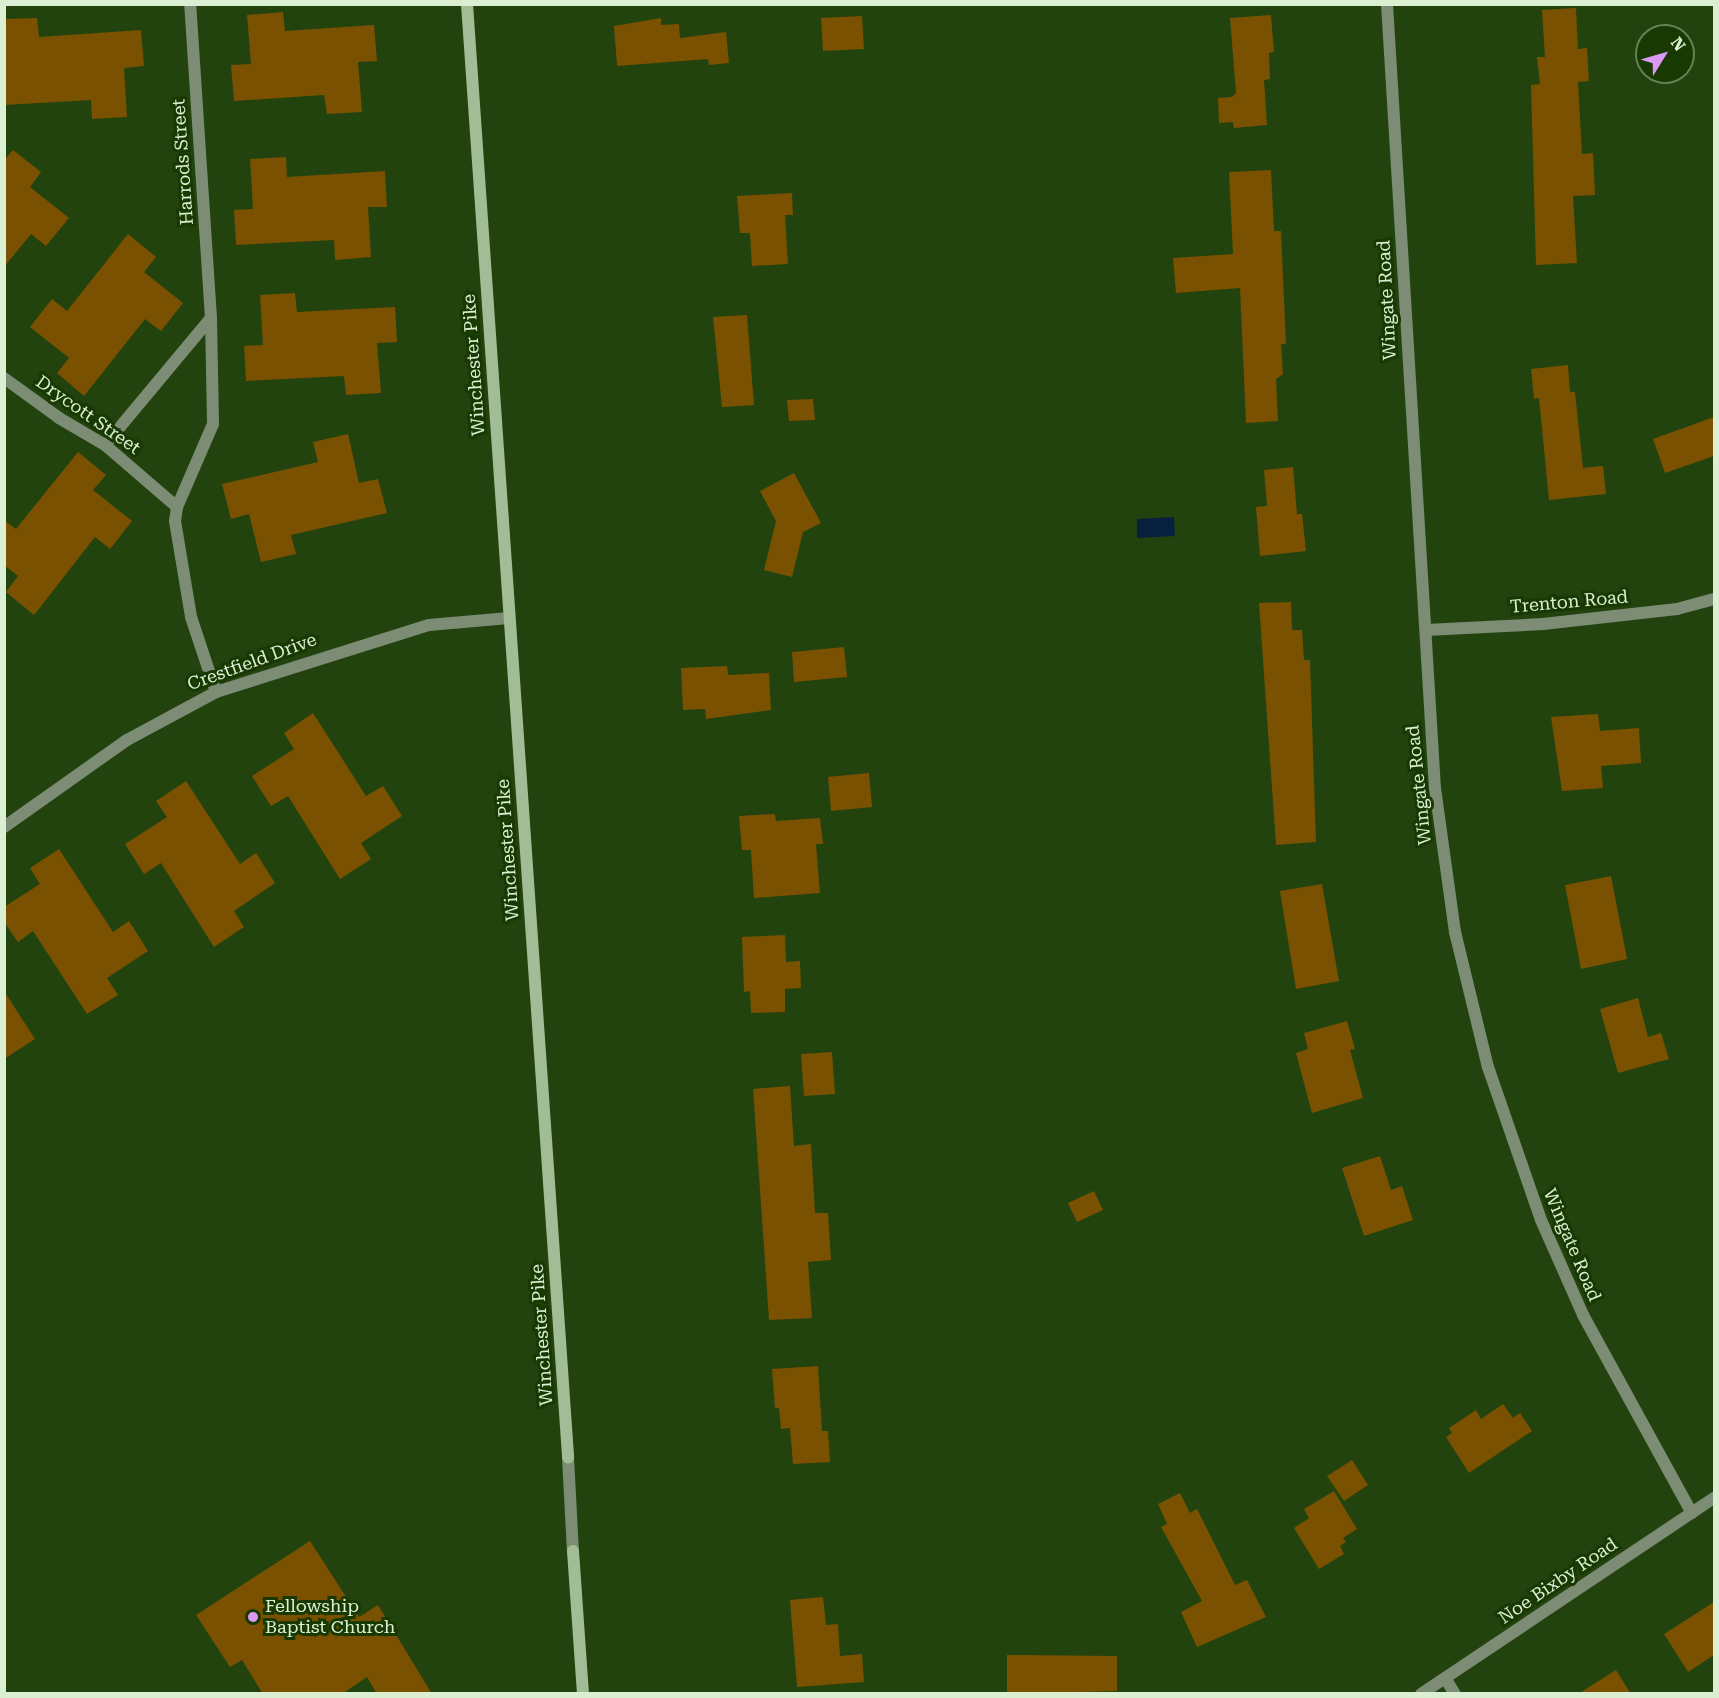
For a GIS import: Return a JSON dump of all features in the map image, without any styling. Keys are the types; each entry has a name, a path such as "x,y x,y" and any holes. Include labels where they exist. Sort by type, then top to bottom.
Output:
{"main road":[{"name":"Winchester Pike","path":"467,4 568,1456"},
{"name":"Winchester Pike","path":"573,1551 583,1694"}],"street":[{"name":"Harrods Street","path":"190,4 211,318 213,424 177,507 183,581 216,692"},
{"name":"Wingate Road","path":"1387,4 1435,788 1455,932 1488,1067 1540,1220 1583,1315 1692,1513"},
{"path":"105,445 211,318"},
{"name":"Drycott Street","path":"4,378 59,418 105,445 177,507"},
{"name":"Trenton Road","path":"1426,630 1543,624 1677,609 1714,599"},
{"name":"Crestfield Drive","path":"4,827 127,740 216,692 324,655 429,625 509,618"},
{"name":"Winchester Pike","path":"568,1456 573,1551"},
{"name":"Noe Bixby Road","path":"1421,1694 1714,1498"},
{"path":"1445,1678 1455,1694"}],"water":[{"path":"1174,517 1175,536 1137,538 1137,519"}],"building":[{"path":"1576,8 1578,49 1587,48 1589,81 1578,82 1582,154 1593,153 1595,195 1573,196 1577,263 1536,265 1531,85 1540,84 1537,57 1545,57 1542,10"},
{"path":"283,12 285,31 374,25 377,61 358,62 362,112 327,114 324,95 234,101 231,65 251,64 247,15"},
{"path":"1271,15 1274,52 1269,53 1270,79 1264,80 1267,125 1234,128 1233,122 1219,123 1218,98 1232,97 1236,93 1230,18"},
{"path":"862,16 864,49 823,51 821,18"},
{"path":"37,18 39,37 141,30 144,66 124,68 127,117 92,119 91,100 4,105 4,19"},
{"path":"661,18 661,25 679,24 680,38 726,32 729,63 709,65 708,59 617,66 614,26"},
{"path":"13,150 41,172 30,187 69,218 46,246 31,234 4,267 4,160"},
{"path":"286,157 287,177 385,171 387,207 368,207 371,257 335,260 334,240 236,245 234,210 253,209 250,159"},
{"path":"1271,170 1274,231 1281,231 1286,344 1281,344 1283,374 1276,379 1278,421 1246,423 1240,288 1176,293 1173,258 1233,254 1229,172"},
{"path":"792,193 793,215 785,215 788,264 752,266 750,233 740,233 737,196"},
{"path":"128,234 156,257 144,272 183,303 161,331 145,319 84,396 57,373 69,358 30,327 52,299 67,311"},
{"path":"295,293 297,312 395,307 397,342 377,343 381,393 346,395 344,376 246,381 244,346 263,345 260,295"},
{"path":"747,315 754,405 722,407 713,317"},
{"path":"1568,365 1570,392 1575,392 1583,468 1603,466 1606,494 1549,500 1539,398 1534,399 1531,369"},
{"path":"813,399 815,420 789,421 787,400"},
{"path":"1714,417 1714,456 1665,473 1653,439"},
{"path":"348,434 359,483 378,479 387,513 291,535 296,554 261,562 249,514 231,519 222,484 318,462 313,442"},
{"path":"78,452 106,475 93,490 132,521 110,549 95,537 34,615 6,592 18,576 4,565 4,520 16,529"},
{"path":"1293,467 1297,514 1302,514 1306,551 1260,556 1256,507 1267,506 1264,470"},
{"path":"794,473 821,523 803,532 792,577 764,570 776,521 760,491"},
{"path":"1291,602 1292,630 1302,630 1304,660 1310,660 1316,842 1276,845 1259,603"},
{"path":"844,647 847,677 794,682 792,652"},
{"path":"727,666 728,675 769,673 771,710 706,719 705,709 683,710 681,668"},
{"path":"313,713 366,796 383,786 402,816 361,843 371,859 340,879 288,796 271,806 252,776 294,749 284,733"},
{"path":"1598,714 1600,731 1639,728 1641,763 1601,766 1603,788 1562,791 1551,717"},
{"path":"869,773 872,807 831,811 828,777"},
{"path":"186,781 240,864 256,853 275,883 234,911 244,927 214,947 161,863 144,874 125,844 167,817 156,801"},
{"path":"775,814 776,821 820,818 823,844 816,844 820,893 754,898 751,850 742,850 739,816"},
{"path":"59,849 113,932 129,921 148,951 107,978 118,995 87,1014 33,931 18,942 4,922 4,907 40,884 30,868"},
{"path":"1611,876 1627,959 1581,969 1565,885"},
{"path":"1322,884 1339,981 1296,989 1280,891"},
{"path":"785,935 786,962 800,961 801,988 785,989 785,1012 751,1013 750,991 744,992 742,937"},
{"path":"4,991 35,1039 4,1059"},
{"path":"1638,998 1648,1037 1661,1033 1669,1059 1618,1073 1600,1009"},
{"path":"1347,1021 1355,1049 1350,1050 1363,1098 1312,1113 1296,1053 1308,1049 1304,1033"},
{"path":"832,1052 835,1094 804,1096 801,1054"},
{"path":"790,1086 794,1146 811,1144 815,1213 828,1213 831,1260 808,1262 812,1318 769,1320 753,1089"},
{"path":"1380,1156 1391,1190 1402,1186 1413,1220 1364,1236 1342,1168"},
{"path":"1094,1191 1103,1210 1077,1222 1068,1203"},
{"path":"818,1366 822,1431 828,1431 830,1462 793,1464 790,1428 781,1429 779,1408 775,1408 772,1369"},
{"path":"1503,1404 1513,1418 1520,1413 1532,1431 1469,1473 1446,1437 1452,1433 1449,1428 1476,1410 1481,1419"},
{"path":"1352,1460 1368,1485 1344,1501 1327,1476"},
{"path":"1334,1491 1357,1529 1343,1538 1346,1542 1340,1546 1344,1554 1319,1569 1294,1528 1309,1518 1304,1509"},
{"path":"1180,1493 1190,1513 1197,1509 1235,1585 1247,1580 1266,1617 1197,1647 1181,1612 1202,1601 1161,1527 1167,1524 1158,1504"},
{"name":"Fellowship Baptist Church","path":"310,1541 359,1617 378,1605 432,1694 377,1694 367,1677 342,1694 263,1694 242,1660 230,1667 196,1615"},
{"path":"823,1597 826,1625 838,1624 840,1656 862,1654 864,1682 797,1687 790,1600"},
{"path":"1714,1602 1714,1655 1688,1672 1664,1634"},
{"path":"1007,1655 1117,1656 1117,1691 1007,1694"},
{"path":"1616,1670 1631,1694 1578,1694"}],"place":[{"name":"Fellowship Baptist Church","path":"253,1617"}]}
